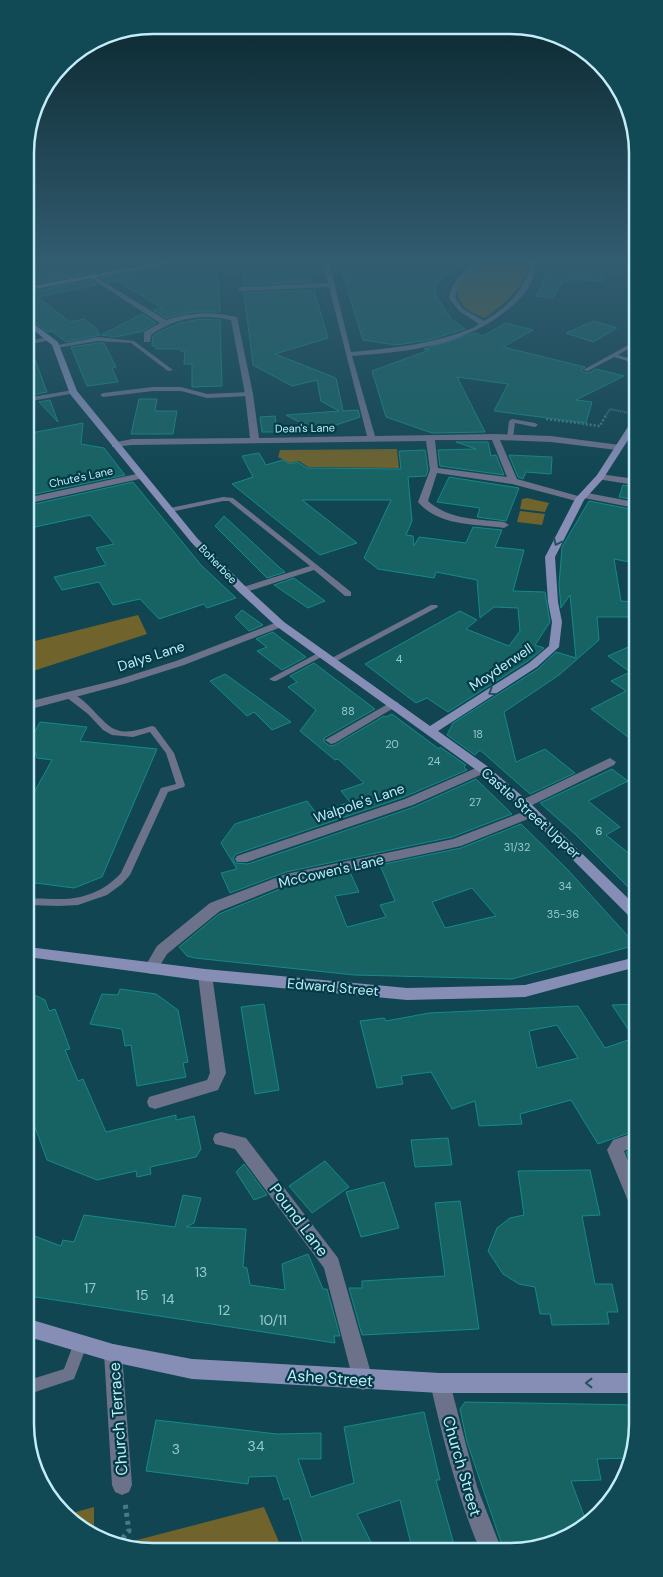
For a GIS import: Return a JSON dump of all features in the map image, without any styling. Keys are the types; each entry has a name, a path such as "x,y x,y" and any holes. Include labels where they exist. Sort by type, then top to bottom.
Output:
{"main road":[{"path":"45,336 56,346"},
{"name":"Boherbee","path":"56,346 73,392 194,540 243,590 280,624 393,704"},
{"name":"Moyderwell","path":"429,732 533,666 554,647 557,622 553,602 550,557 581,497 600,476 629,430"},
{"name":"Castle Street Upper","path":"393,704 429,732 483,769 528,808 629,907"},
{"name":"Edward Street","path":"34,953 205,975 407,994 525,991 629,964"},
{"name":"Ashe Street","path":"34,1330 80,1345 192,1368 363,1380 440,1383 629,1383"}],"street":[{"path":"147,336 147,340"},
{"path":"237,336 249,394 255,440"},
{"path":"344,336 372,439"},
{"path":"348,354 423,346 450,340 459,336"},
{"path":"495,437 513,481"},
{"name":"Dean's Lane","path":"115,444 495,437 551,439 617,447"},
{"path":"430,438 434,470 423,502 430,511 444,517 504,525"},
{"path":"434,470 450,470 513,481 581,497 629,504"},
{"name":"Chute's Lane","path":"34,499 141,476"},
{"path":"600,476 629,481"},
{"name":"Dalys Lane","path":"34,704 69,696 180,663 280,624"},
{"path":"331,740 393,704"},
{"name":"McCowen's Lane","path":"151,968 162,950 215,907 286,879 456,843 528,808 610,762"},
{"name":"Walpole's Lane","path":"242,859 409,802 483,769"},
{"path":"155,1102 212,1085 218,1073 205,975"},
{"name":"Pound Lane","path":"222,1139 240,1143 250,1154 332,1264 363,1380"},
{"path":"629,1142 618,1146 615,1150 629,1184"},
{"name":"Church Terrace","path":"113,1353 122,1486"},
{"name":"Church Street","path":"440,1383 461,1471 477,1520 488,1543"}],"lane":[{"path":"34,342 49,339"},
{"path":"56,346 98,339 132,342 170,370"},
{"path":"586,370 629,347"},
{"path":"614,355 629,360"},
{"path":"103,395 153,389 181,389 207,396 249,394"},
{"path":"34,399 73,392"},
{"path":"510,438 512,421 535,426"},
{"path":"170,510 231,499 348,594"},
{"path":"243,590 315,567"},
{"path":"332,660 434,607"},
{"path":"272,679 323,654"},
{"path":"34,902 80,900 100,895 117,885 125,875 164,790 181,784 170,753 152,729 133,734 115,733 106,728 92,712 69,696"},
{"path":"34,1385 69,1374 80,1345"}],"path":[{"path":"541,419 600,426 610,409 629,413"},
{"path":"122,1486 129,1531 122,1539"}],"shaded area":[{"path":"397,449 399,468 308,467 299,461 290,463 278,457 280,450"},
{"path":"527,498 549,503 545,512 520,509 522,499"},
{"path":"520,511 545,514 542,525 517,522"},
{"path":"138,615 147,634 34,671 34,641"},
{"path":"94,1507 94,1527 87,1523 73,1513"},
{"path":"264,1507 279,1543 153,1543 132,1541"}],"building":[{"path":"58,336 97,336 66,342"},
{"path":"153,336 220,336 222,386 192,387 192,364 184,364 185,351 181,351 181,349 156,349 156,346 152,346"},
{"path":"249,336 327,336 328,338 275,354 336,378 343,411 358,410 360,417 324,429 314,430 286,415 339,411 321,401 317,380 292,386 253,365"},
{"path":"362,336 443,336 429,340 396,345 363,340"},
{"path":"467,336 523,336 503,347 585,367 581,370 583,372 589,373 596,369 624,376 576,400 592,402 586,423 494,411 508,384 457,377 485,432 432,433 386,417 372,371 429,350 424,349"},
{"path":"574,336 604,336 593,342"},
{"path":"104,343 116,367 112,368 118,382 87,386 71,347"},
{"path":"34,357 47,392 34,395"},
{"path":"139,399 157,399 155,411 177,411 173,434 131,434"},
{"path":"50,400 58,422 39,402"},
{"path":"275,416 277,432 262,432 260,417"},
{"path":"83,423 81,444 104,448 125,475 34,494 34,432"},
{"path":"456,442 488,442 491,456 496,455 504,475 440,466 438,450 476,449"},
{"path":"425,450 428,470 426,476 408,477 412,521 406,535 413,536 414,546 419,537 466,543 473,527 502,530 495,547 524,550 513,591 545,592 550,622 535,645 544,648 528,661 448,712 427,698 416,703 365,664 460,611 477,620 466,629 509,646 520,631 518,608 494,607 480,618 477,580 436,572 434,578 378,569 364,558 391,500 302,500 357,543 320,555 232,484 253,477 242,456 259,453 266,465 283,460 290,464 298,462 307,468 401,469 399,451"},
{"path":"509,455 552,457 551,474 526,472 523,479 518,477"},
{"path":"449,477 519,488 506,521 477,517 480,508 437,502"},
{"path":"133,482 201,565 236,598 207,608 204,604 159,619 140,599 113,605 99,582 62,590 54,577 106,565 96,548 114,544 90,515 34,527 34,504"},
{"path":"623,485 629,486 629,499 619,497"},
{"path":"589,501 629,509 629,562 614,559 621,601 629,602 629,617 597,617 599,640 559,675 504,712 516,762 545,749 575,773 530,794 480,750 475,755 447,735 453,723 538,669 556,652 576,658 570,595 561,608 559,585 562,547"},
{"path":"224,516 285,572 267,578 215,526"},
{"path":"294,578 325,601 308,608 274,585"},
{"path":"242,610 263,625 249,631 235,617"},
{"path":"273,632 306,657 282,670 257,651 267,647 256,639"},
{"path":"629,647 629,671 608,656"},
{"path":"314,663 375,709 324,738 324,742 330,746 335,745 384,716 392,714 439,749 440,747 466,765 464,767 467,770 404,797 236,854 233,858 235,863 248,864 414,807 476,779 512,814 452,837 286,872 230,893 221,873 237,869 221,843 235,824 307,801 316,813 350,802 341,791 364,783 338,759 335,760 300,731 316,710 288,687 297,682 290,676"},
{"path":"629,672 629,738 591,709 626,691 611,681"},
{"path":"225,674 291,722 272,730 254,712 247,716 210,681"},
{"path":"40,722 87,727 80,741 157,749 102,877 74,888 34,883 34,792 52,760 37,758 34,748 34,733"},
{"path":"612,769 628,781 588,801 620,827 606,835 629,853 629,888 576,835 540,803"},
{"path":"521,824 568,870 629,937 629,947 512,979 354,975 195,958 187,956 179,947 219,914 290,885 350,872 359,892 335,896 347,927 386,917 380,905 395,901 380,865 461,848","holes":["472,888 496,916 445,928 432,902"]},
{"path":"120,989 156,994 178,1010 188,1062 183,1063 186,1077 137,1086 131,1045 125,1046 122,1029 90,1024 102,994 118,995"},
{"path":"34,995 45,1000 49,1011 55,1009 70,1049 65,1050 78,1081 83,1079 106,1132 176,1115 176,1120 194,1116 201,1149 196,1157 150,1167 151,1174 137,1177 136,1171 97,1180 47,1160 34,1124"},
{"path":"264,1004 279,1090 255,1094 241,1007"},
{"path":"629,1004 629,1030 612,1005"},
{"path":"578,1006 605,1048 629,1040 629,1133 598,1144 571,1100 520,1114 522,1124 479,1126 475,1101 452,1109 431,1072 401,1076 403,1084 377,1088 360,1021 384,1018 386,1021 429,1013","holes":["557,1025 578,1058 537,1068 529,1031"]},
{"path":"448,1138 452,1165 415,1167 411,1140"},
{"path":"325,1161 349,1187 312,1213 289,1186"},
{"path":"244,1164 267,1195 254,1200 236,1172"},
{"path":"590,1170 600,1215 582,1216 595,1284 612,1284 618,1312 607,1312 609,1324 552,1325 550,1314 540,1314 535,1287 519,1284 503,1274 488,1251 497,1228 510,1218 524,1215 518,1171"},
{"path":"384,1182 399,1228 361,1237 346,1192"},
{"path":"183,1195 201,1198 194,1223 186,1227 246,1229 243,1267 247,1268 250,1285 285,1290 282,1264 308,1254 323,1289 327,1289 340,1336 334,1336 335,1343 34,1297 34,1236 61,1246 63,1240 74,1242 84,1215 175,1227"},
{"path":"460,1201 479,1329 362,1335 349,1288 362,1288 362,1281 445,1276 435,1203"},
{"path":"465,1402 629,1405 629,1432 625,1455 624,1458 597,1459 601,1480 571,1481 585,1517 563,1531 548,1537 526,1542 501,1543 467,1442 460,1409"},
{"path":"424,1412 440,1480 436,1480 454,1543 411,1543 400,1500 357,1514 372,1543 303,1543 289,1498 284,1500 276,1476 249,1477 248,1484 146,1471 156,1420 277,1434 321,1433 321,1459 298,1459 311,1497 354,1483 344,1427"}]}
